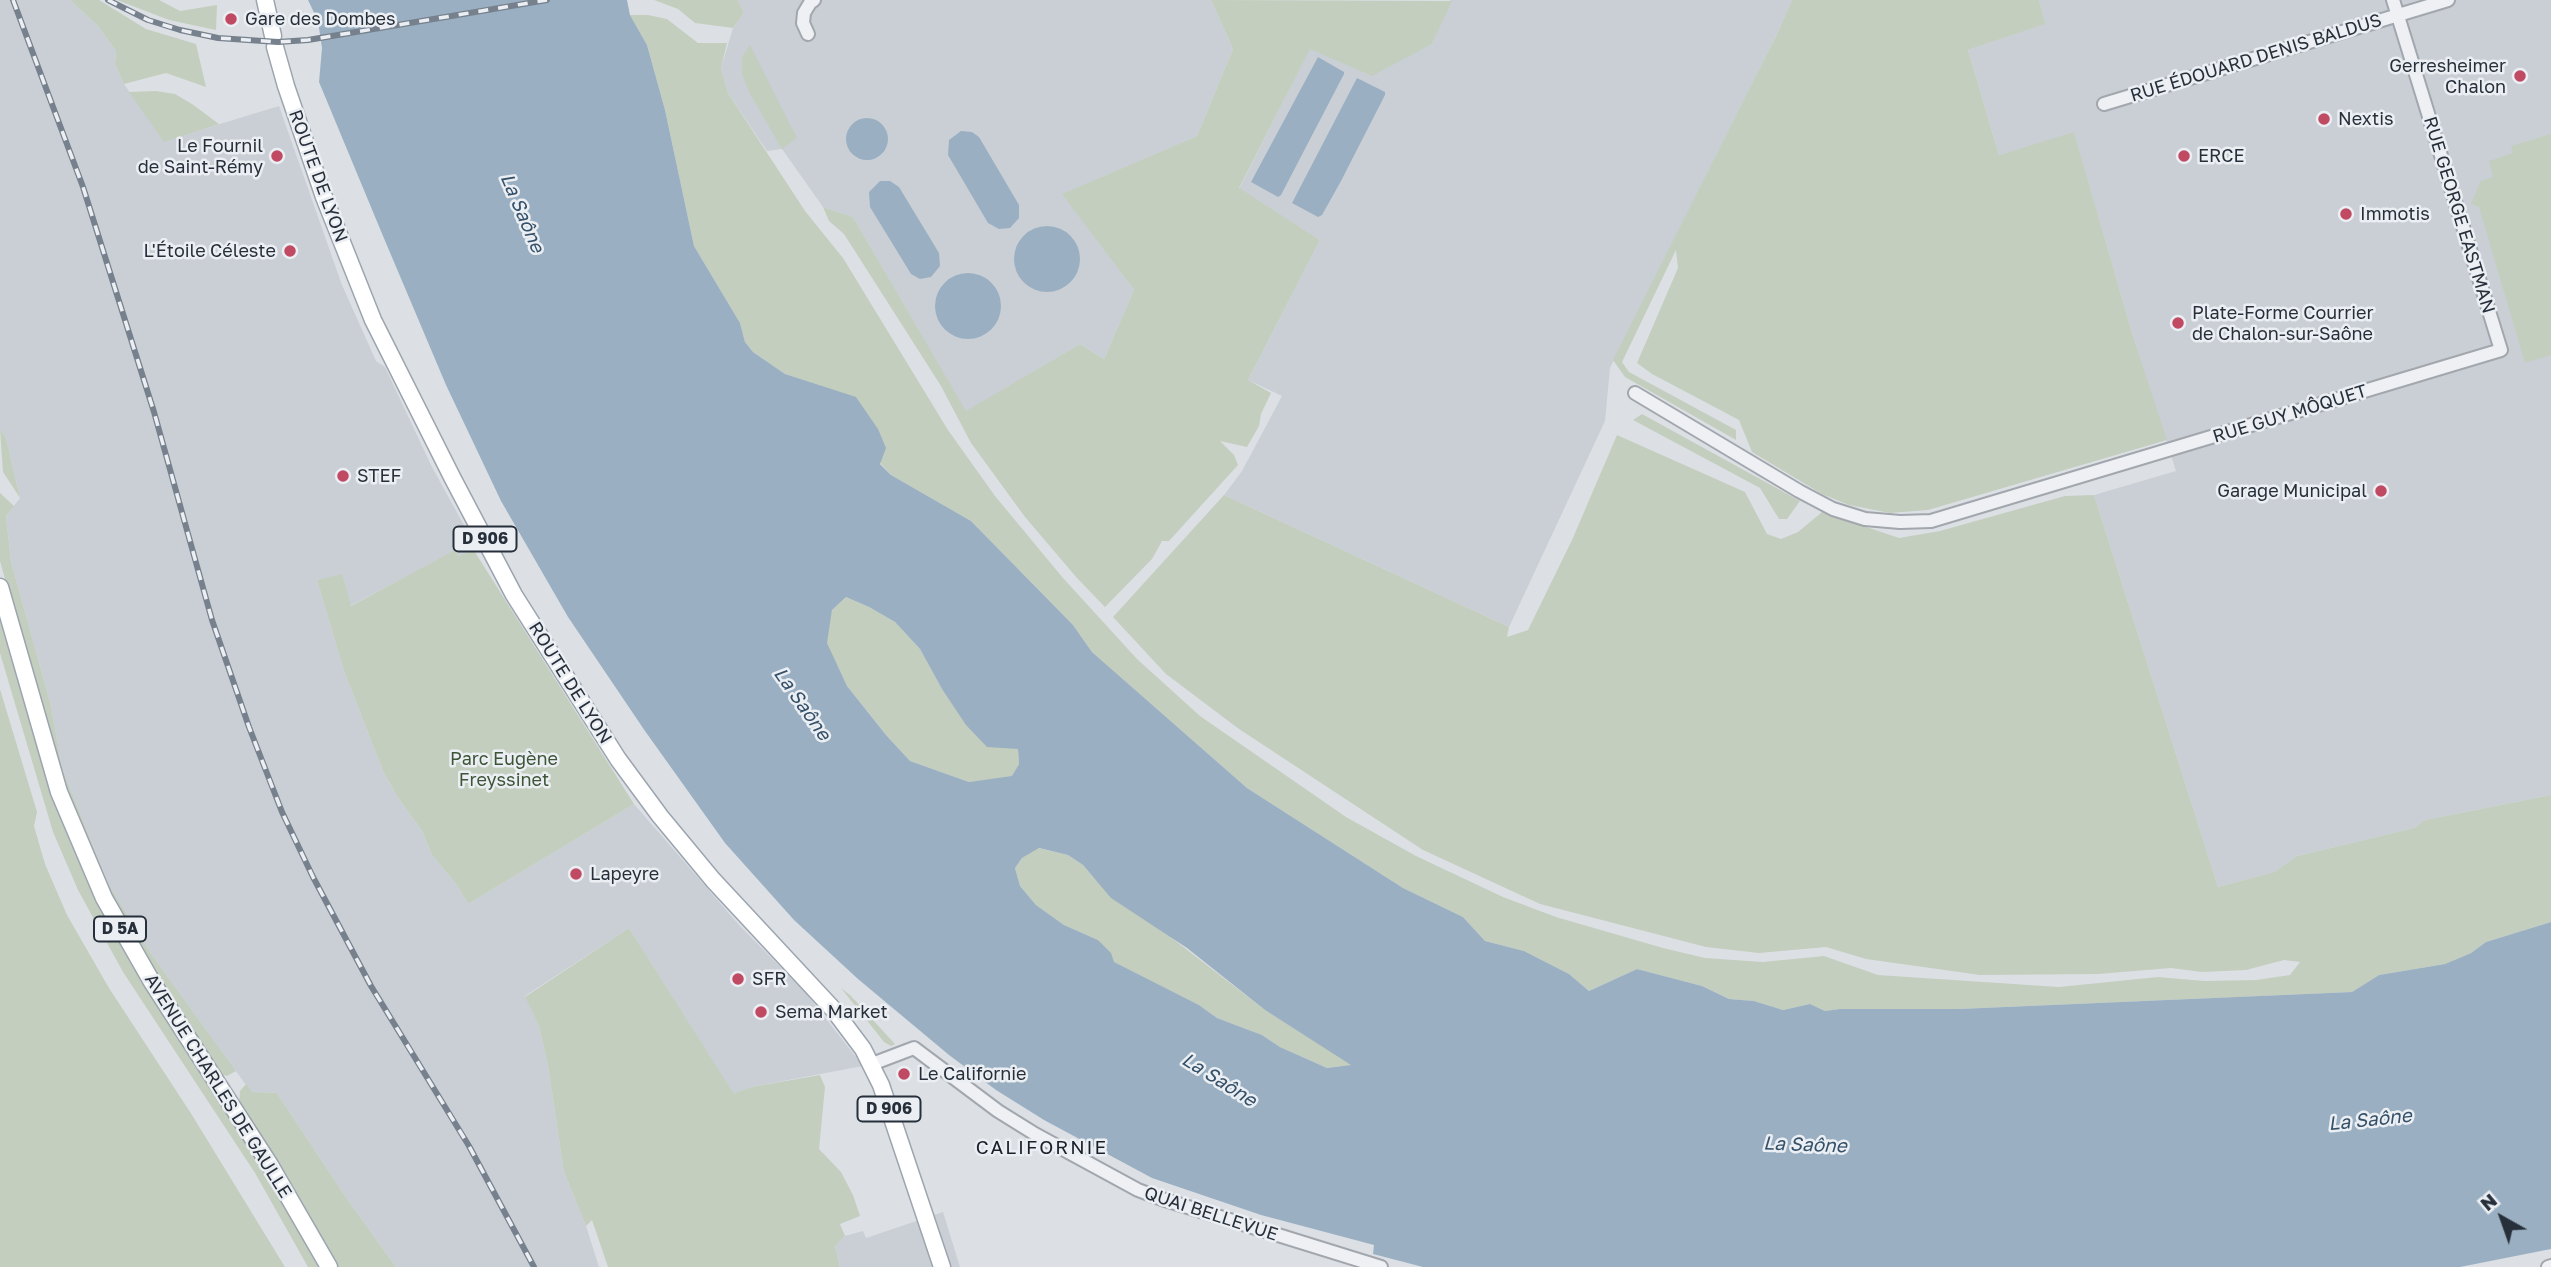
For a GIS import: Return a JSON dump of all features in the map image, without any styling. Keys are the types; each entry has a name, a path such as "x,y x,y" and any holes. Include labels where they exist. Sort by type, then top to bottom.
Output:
{"main road":[{"name":"ROUTE DE LYON","path":"265,0 286,86 324,197 373,320 514,595 618,759 660,816 705,872 833,1009 872,1064 942,1267"},
{"name":"AVENUE CHARLES DE GAULLE","path":"0,587 59,792 104,898 152,982 270,1165 329,1267"}],"street":[{"name":"RUE GEORGE EASTMAN","path":"2393,0 2501,350"},
{"name":"RUE ÉDOUARD DENIS BALDUS","path":"2104,104 2448,0"},
{"path":"808,34 803,23 804,13 812,1"},
{"name":"RUE GUY MÔQUET","path":"1634,393 1833,509 1865,519 1931,521 2501,350"},
{"name":"QUAI BELLEVUE","path":"872,1064 914,1048 1007,1117 1070,1155 1139,1190 1381,1267"}],"shaded area":[{"path":"0,0 70,0 97,25 116,51 115,64 124,84 164,141 279,106 342,285 376,361 385,367 431,465 471,538 473,549 459,556 455,551 350,606 338,576 317,580 344,671 383,771 422,831 432,855 457,885 468,904 634,804 740,926 805,992 863,1066 751,1087 734,1095 629,928 525,996 539,1026 548,1066 564,1172 599,1267 396,1267 277,1093 251,1092 152,955 108,883 62,768 51,706 11,562 6,516 20,498 6,438 0,429"},
{"path":"738,0 1211,0 1233,49 1197,136 1063,194 1134,290 1104,359 1080,344 966,412 853,217 823,207 782,149 767,151 728,93 721,68 733,28 744,13"},
{"path":"1449,0 1792,0 1610,368 1605,421 1509,627 1224,495 1242,471 1282,396 1248,380 1320,240 1239,189 1310,48 1424,47 1432,44 1451,1"},
{"path":"2039,0 2551,0 2551,795 2425,820 2414,828 2297,856 2274,872 2218,887 2094,495 2176,471 2132,333 2074,133 1999,155 1968,50 2044,24"},
{"path":"943,1212 960,1267 840,1267 835,1246 845,1236 863,1231 866,1238"}],"green space":[{"path":"70,0 99,0 146,29 196,44 206,87 166,73 124,84 115,64 116,51 97,25"},
{"path":"117,0 159,0 180,11 217,5 216,30 169,20"},
{"path":"654,0 738,0 744,13 733,28 695,23 678,9"},
{"path":"1211,0 1452,1 1432,44 1372,76 1310,49 1239,188 1320,240 1248,380 1271,393 1261,414 1259,426 1247,447 1220,441 1234,455 1238,465 1169,541 1162,541 1152,559 1105,607 1025,517 971,443 941,386 844,234 829,221 823,207 853,217 966,411 1080,344 1104,359 1134,290 1062,194 1197,136 1233,49"},
{"path":"1792,0 2039,0 2045,24 1968,50 1999,155 2074,132 2132,333 2167,440 1928,510 1890,513 1849,505 1822,494 1752,452 1739,420 1652,374 1637,363 1678,268 1676,250 1622,362 1629,372 1736,430 1736,440 1625,377 1613,360"},
{"path":"630,15 667,19 698,43 727,43 721,68 728,93 805,211 843,258 948,430 995,496 1063,578 1137,659 1200,716 1346,817 1416,856 1503,897 1556,917 1705,958 1763,962 1824,956 1878,975 2059,987 2158,977 2204,981 2256,980 2290,975 2300,962 2284,960 2246,970 2202,972 2171,968 2098,974 1980,975 1866,959 1826,947 1759,953 1706,947 1540,904 1423,850 1239,729 1166,674 1113,617 1224,495 1509,627 1507,637 1528,630 1572,540 1617,435 1745,492 1767,534 1781,539 1798,532 1822,512 1899,538 1940,531 2065,496 2094,495 2218,887 2274,872 2297,856 2414,828 2425,820 2551,795 2551,922 2486,942 2471,953 2445,964 2379,975 2352,992 1959,1009 1825,1011 1810,1004 1783,1010 1754,1001 1729,999 1702,986 1637,969 1589,991 1569,974 1524,951 1485,941 1463,917 1403,888 1247,788 1092,652 1073,625 971,521 891,475 808,382 785,374 753,352 745,342 740,323 694,246 665,110 647,45"},
{"path":"750,45 797,138 782,149 749,92 742,74 742,57"},
{"path":"156,91 175,94 219,124 164,142 129,92"},
{"path":"2551,134 2551,355 2525,363 2479,207 2471,204 2481,181 2493,177 2489,161 2513,153 2511,146"},
{"path":"1642,414 1800,501 1787,519 1779,519 1760,488 1633,420"},
{"path":"0,429 6,438 20,498 3,472"},
{"path":"0,493 14,506 6,516 11,562 51,706 62,768 108,883 152,955 236,1071 227,1076 220,1074 130,936 75,818 43,718 0,561"},
{"name":"Parc Eugène Freyssinet","path":"473,549 634,804 468,904 457,885 432,855 422,831 383,771 344,671 317,580 342,574 351,606 455,550 459,556"},
{"path":"846,597 895,622 920,649 942,689 1018,749 1019,764 1012,777 969,782 910,761 886,735 847,686 826,643 832,610"},
{"path":"0,618 47,780 87,882 132,966 260,1161 321,1267 308,1267 255,1173 123,972 78,890 53,832 0,653"},
{"path":"0,689 37,812 34,826 45,864 67,915 109,988 192,1115 285,1267 0,1267"},
{"path":"1038,848 1068,855 1083,865 1093,877 1265,1010 1353,1065 1327,1068 1280,1047 1262,1035 1217,1018 1199,1005 1113,962 1098,940 1064,925 1036,905 1020,886 1015,868 1022,858"},
{"path":"629,928 734,1094 751,1087 820,1075 825,1087 819,1149 841,1172 860,1216 840,1224 845,1236 835,1246 840,1267 608,1267 592,1220 586,1226 564,1172 548,1066 539,1026 525,997"},
{"path":"841,988 895,1044 891,1046 884,1042"},
{"path":"246,1084 252,1092 277,1093 396,1267 337,1267 239,1105 240,1091"}],"water":[{"name":"La Saône","path":"308,0 627,0 630,15 647,45 665,110 694,246 740,323 745,342 753,352 785,374 856,397 878,429 886,448 880,464 891,475 971,521 1073,625 1092,652 1247,788 1403,888 1463,917 1485,941 1524,951 1569,974 1589,991 1637,969 1702,986 1729,999 1754,1001 1783,1010 1810,1004 1825,1011 1959,1009 2352,992 2379,975 2445,964 2471,953 2486,942 2551,922 2551,1249 2460,1267 1423,1267 1373,1254 1374,1245 1261,1215 1152,1178 1044,1120 996,1090 949,1055 858,979 794,920 725,843 568,617 501,501 446,385 383,236 319,82 322,48 318,21","holes":["846,597 895,622 920,649 966,725 987,747 1018,749 1019,764 1012,776 969,782 910,761 847,686 827,643 832,610","1039,848 1068,855 1083,865 1111,898 1187,948 1265,1010 1351,1065 1327,1068 1280,1047 1262,1035 1217,1018 1199,1005 1114,962 1111,953 1098,940 1064,925 1036,905 1020,886 1015,868 1022,858"]},
{"path":"1318,57 1344,74 1278,197 1251,182"},
{"path":"1357,78 1385,92 1385,95 1341,181 1322,215 1318,217 1292,203"},
{"path":"867,118 882,124 888,139 882,154 867,160 852,154 846,139 852,124"},
{"path":"961,131 972,132 979,137 1019,205 1019,218 1010,228 999,229 988,223 948,155 949,140"},
{"path":"880,181 890,181 899,187 939,253 940,266 931,277 920,279 911,274 870,207 869,192"},
{"path":"1040,226 1054,226 1066,231 1075,240 1080,259 1078,272 1071,283 1054,292 1040,292 1028,287 1019,278 1014,266 1014,252 1019,240 1028,231"},
{"path":"961,273 975,273 987,278 996,287 1001,306 999,319 992,330 975,339 961,339 949,334 940,325 935,313 935,299 940,287 949,278"}],"railway":[{"path":"13,0 83,187 154,412 212,620 282,812 371,986 469,1146 534,1267"},
{"path":"108,0 148,20 180,30 218,38 278,42 308,40 547,0"}],"place":[{"name":"Gare des Dombes","path":"231,19"},
{"name":"Gerresheimer Chalon","path":"2520,76"},
{"name":"Nextis","path":"2324,119"},
{"name":"Le Fournil de Saint-Rémy","path":"277,156"},
{"name":"ERCE","path":"2184,156"},
{"name":"Immotis","path":"2346,214"},
{"name":"L'Étoile Céleste","path":"290,251"},
{"name":"Plate-Forme Courrier de Chalon-sur-Saône","path":"2178,323"},
{"name":"STEF","path":"343,476"},
{"name":"Garage Municipal","path":"2381,491"},
{"name":"Lapeyre","path":"576,874"},
{"name":"SFR","path":"738,979"},
{"name":"Sema Market","path":"761,1012"},
{"name":"Le Californie","path":"904,1074"}],"district":[{"name":"CALIFORNIE","path":"1042,1148"}]}
